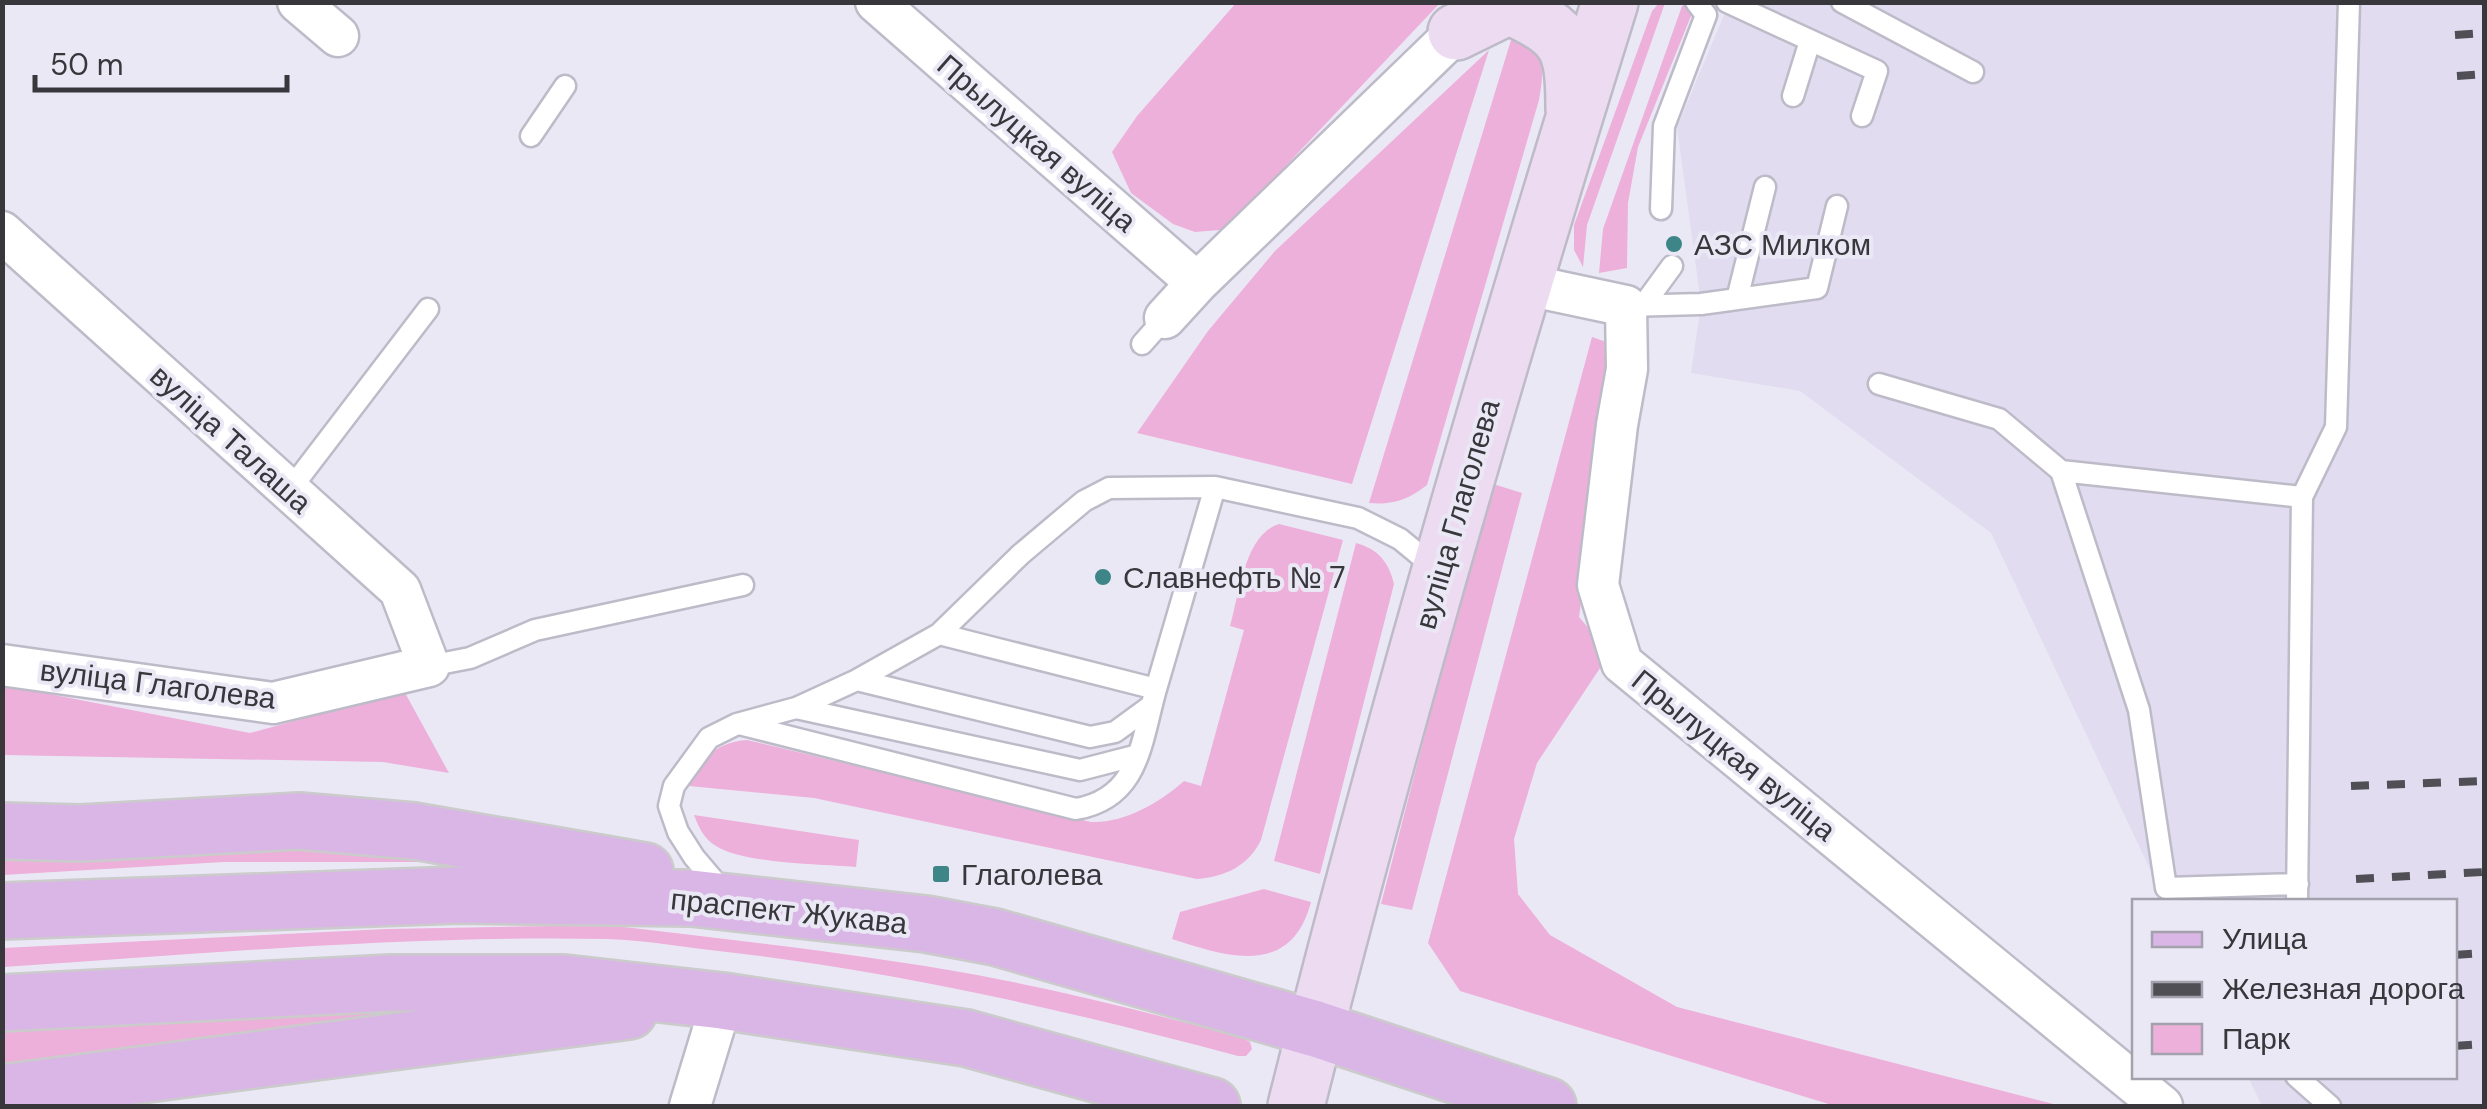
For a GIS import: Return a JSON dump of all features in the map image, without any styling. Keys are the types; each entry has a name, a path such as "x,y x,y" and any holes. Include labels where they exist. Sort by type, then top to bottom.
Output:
{"main road":[{"path":"2,831 81,833 299,822 414,831 641,868 712,901"},
{"name":"праспект Жукава","path":"2,911 458,894 712,901 926,924 995,937 1316,1029 1548,1106"},
{"path":"2,1003 392,983 564,983 712,1000 966,1038 1212,1106"},
{"path":"2,1093 712,1000"}],"street":[{"path":"298,2 338,36"},
{"name":"Прылуцкая вуліца","path":"876,2 1197,283"},
{"name":"вуліца Глаголева","path":"1296,1106 1440,572 1610,2"},
{"path":"1154,331 1197,283 1472,17 1509,6 1548,24 1566,46 1574,70 1574,118"},
{"name":"вуліца Талаша","path":"2,232 400,590 430,666"},
{"path":"1523,284 1636,304"},
{"name":"Прылуцкая вуліца","path":"1636,304 1598,585 1622,663 2162,1106"},
{"name":"вуліца Глаголева","path":"2,665 273,703 430,666"},
{"path":"690,1106 712,1000"}],"lane":[{"path":"1661,208 1664,126 1706,15 1696,2"},
{"path":"1727,2 1877,71 1862,116"},
{"path":"1842,2 1973,72"},
{"path":"1878,384 1999,419 2061,472 2140,710 2166,888 2298,893 2302,496 2336,428 2349,2"},
{"path":"1793,96 1810,41"},
{"path":"532,136 565,86"},
{"path":"1737,299 1765,188"},
{"path":"1636,304 1701,304 1818,288 1837,206"},
{"path":"1636,304 1672,266"},
{"path":"289,491 428,308"},
{"path":"2061,472 2302,496"},
{"path":"737,724 1076,810 1098,806 1121,790 1138,755 1215,487"},
{"path":"712,901 669,806 674,786 708,738 737,724 796,708 939,634 1021,554 1084,501 1109,488 1215,487 1358,518 1400,539 1440,572"},
{"path":"430,666 470,658 535,630 743,585"},
{"path":"939,634 1154,697"},
{"path":"856,680 1090,737 1115,732 1154,697"},
{"path":"796,708 1080,770 1138,755"},
{"path":"2299,1079 2330,1106"}],"shaded area":[{"path":"1729,3 2484,3 2484,1106 2262,1106 2249,1079 2457,1079 2457,899 2164,899 1991,533 1800,391 1691,373 1701,304 1677,127"}],"green space":[{"path":"1236,3 1440,3 1244,210 1220,230 1195,232 1173,224 1131,193 1112,152 1137,116"},
{"path":"1659,3 1665,3 1587,225 1583,267 1574,250 1574,225 1652,11"},
{"path":"1687,4 1693,11 1638,147 1628,203 1627,268 1599,273 1603,229 1682,6"},
{"path":"1515,27 1540,59 1539,100 1427,485 1400,500 1369,503"},
{"path":"1489,50 1352,484 1137,433 1208,331 1275,251"},
{"path":"1592,337 1615,345 1579,617 1610,653 1537,763 1514,839 1518,894 1550,935 1677,1007 2061,1106 1835,1106 1460,991 1428,943"},
{"path":"1490,483 1522,493 1412,910 1381,904"},
{"path":"1279,524 1343,540 1261,840 1243,863 1218,876 1197,879 814,798 689,786 697,767 710,753 747,740 1091,822 1141,810 1184,781 1201,786 1244,630 1230,626 1245,568 1258,540"},
{"path":"1356,543 1381,558 1394,584 1320,874 1274,861"},
{"path":"3,685 250,733 404,691 449,773 383,762 3,755"},
{"path":"694,815 859,840 856,867 783,862 729,852 708,840"},
{"path":"394,845 436,862 224,862 3,875 2,846"},
{"path":"1264,889 1311,902 1301,926 1288,943 1272,952 1234,955 1172,939 1180,912"},
{"path":"607,925 839,953 977,975 1210,1029 1243,1038 1252,1049 1246,1056 1238,1056 1048,1009 856,970 622,940 380,943 3,967 3,948 386,929"},
{"path":"409,1009 409,1023 3,1074 3,1030"}],"railway":[{"path":"2455,35 2484,33"},
{"path":"2457,76 2484,74"},
{"path":"2351,786 2484,781"},
{"path":"2356,879 2484,872"},
{"path":"2457,955 2484,953"},
{"path":"2457,1046 2484,1044"}],"place":[{"name":"АЗС Милком","path":"1674,244"},
{"name":"Славнефть № 7","path":"1103,577"},
{"name":"Глаголева","path":"941,874"}]}
